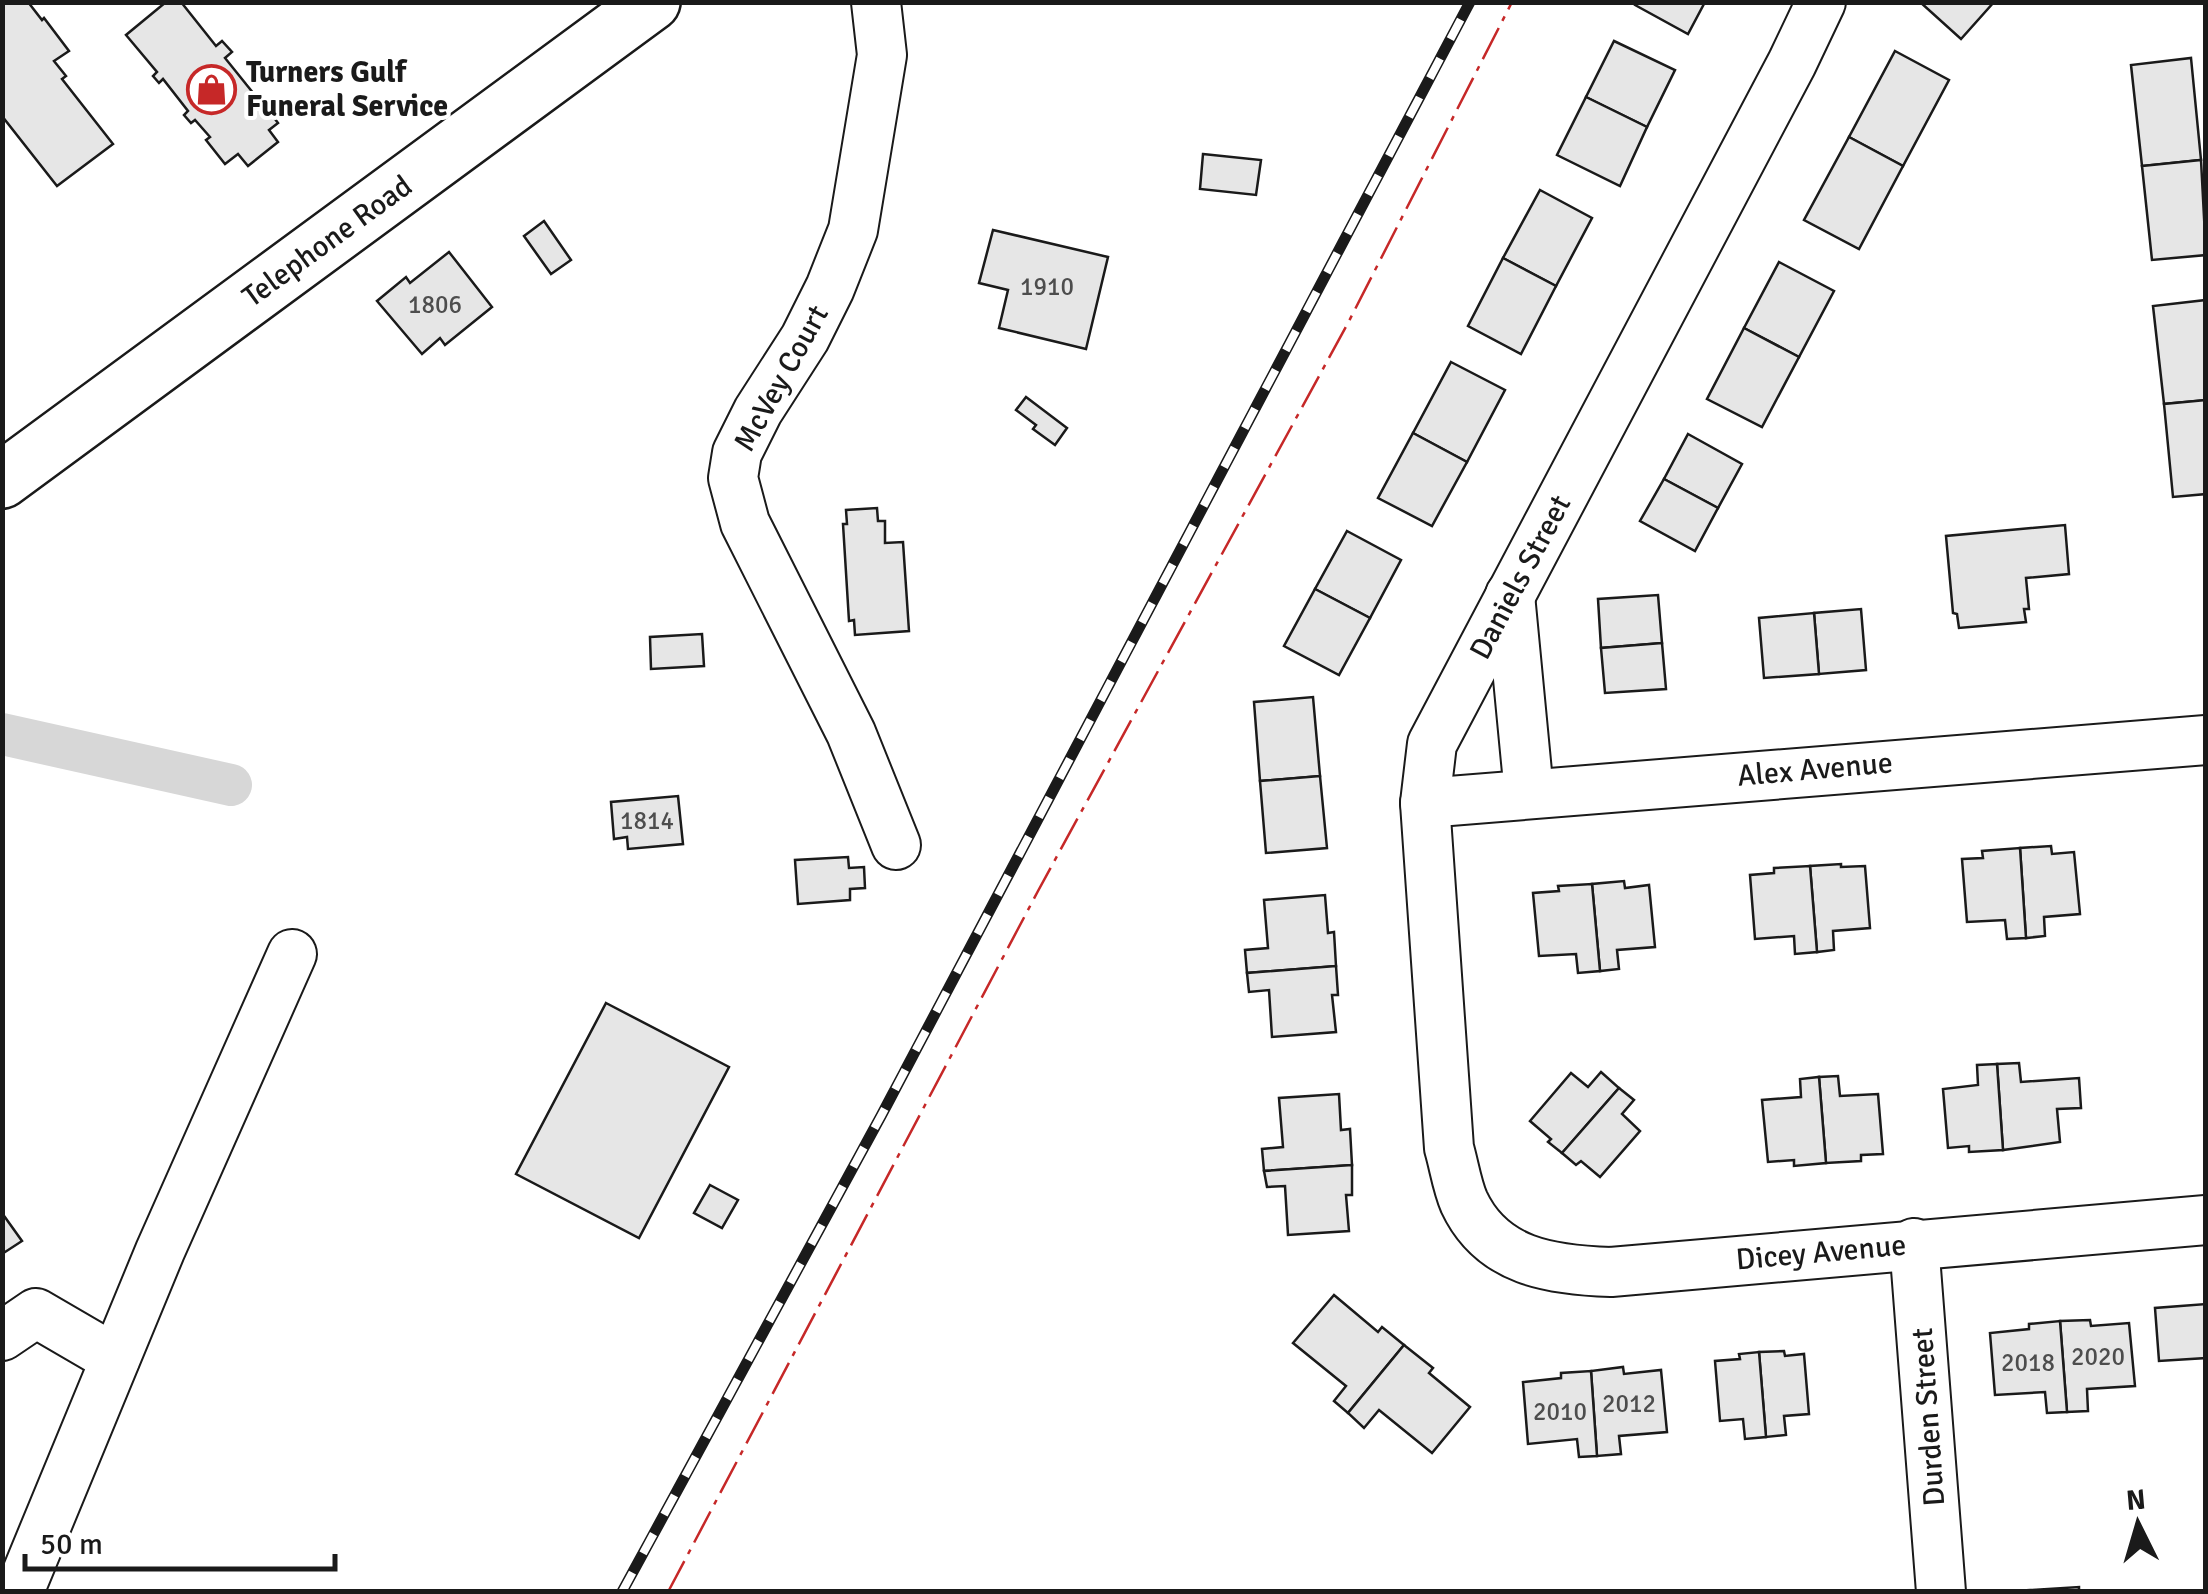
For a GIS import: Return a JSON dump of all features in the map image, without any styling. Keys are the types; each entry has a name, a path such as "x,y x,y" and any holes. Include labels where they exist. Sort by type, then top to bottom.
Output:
{"main road":[{"name":"Telephone Road","path":"2,480 652,2"}],"street":[{"name":"McVey Court","path":"876,2 882,55 852,230 805,338 737,452 733,478 745,523 851,733 896,846"},
{"name":"Daniels Street","path":"1464,1201 1450,1148 1425,803 1432,744 1792,64 1821,2"},
{"path":"1510,595 1529,793"},
{"name":"Alex Avenue","path":"1425,803 2206,740"},
{"path":"18,1592 292,954"},
{"name":"Dicey Avenue","path":"1464,1201 1489,1240 1528,1260 1563,1270 1611,1272 2206,1220"},
{"name":"Durden Street","path":"1914,1243 1942,1592"},
{"path":"2,1336 36,1313 115,1359"}],"building":[{"path":"2,2 28,2 44,18 69,51 54,61 66,76 62,79 113,144 57,186 2,116"},
{"name":"Turners Gulf Funeral Service","path":"166,2 181,2 216,46 222,41 232,52 225,58 258,99 262,96 279,116 275,119 278,123 269,130 278,142 248,166 238,154 225,164 206,140 210,137 195,120 191,123 184,115 188,111 163,79 159,83 153,76 157,72 126,35"},
{"path":"1705,2 1688,34 1635,5"},
{"path":"1920,2 1994,2 1961,39"},
{"path":"1614,41 1675,70 1647,127 1586,97"},
{"path":"1895,51 1949,80 1903,166 1849,137"},
{"path":"2191,58 2201,160 2142,166 2131,65"},
{"path":"1586,97 1647,127 1620,186 1557,155"},
{"path":"1849,137 1903,166 1859,249 1804,220"},
{"path":"1203,154 1261,160 1256,195 1200,189"},
{"path":"2201,160 2206,255 2152,260 2142,166"},
{"path":"1540,190 1592,218 1556,286 1503,258"},
{"path":"544,221 571,260 551,274 524,236"},
{"path":"993,230 1108,257 1086,349 999,328 1008,290 979,283"},
{"path":"449,252 492,307 445,345 440,338 422,354 377,301 406,277 410,283"},
{"path":"1503,258 1556,286 1521,354 1468,326"},
{"path":"1779,262 1834,291 1799,357 1744,328"},
{"path":"2206,300 2206,400 2164,404 2153,306"},
{"path":"1744,328 1799,357 1762,427 1707,399"},
{"path":"1451,362 1505,390 1467,462 1413,433"},
{"path":"1026,397 1067,428 1055,445 1016,410"},
{"path":"2206,400 2206,494 2173,497 2164,404"},
{"path":"1413,433 1467,462 1432,526 1378,498"},
{"path":"1688,434 1742,464 1718,508 1664,479"},
{"path":"1664,479 1718,508 1695,551 1640,521"},
{"path":"877,508 878,521 885,521 885,543 903,542 909,631 855,635 854,620 849,621 843,524 847,524 846,510"},
{"path":"2065,525 2069,574 2026,578 2026,622 1959,628 1957,614 1953,613 1946,536"},
{"path":"1347,531 1401,560 1370,618 1315,589"},
{"path":"1315,589 1370,618 1339,675 1284,646"},
{"path":"1658,595 1662,643 1601,648 1598,599"},
{"path":"1861,609 1866,670 1819,674 1814,613"},
{"path":"1814,613 1819,674 1764,678 1759,618"},
{"path":"702,634 704,666 651,669 650,637"},
{"path":"1662,643 1666,689 1605,693 1601,648"},
{"path":"1313,697 1320,776 1260,781 1254,702"},
{"path":"1320,776 1327,848 1266,853 1260,781"},
{"path":"678,796 683,844 628,849 627,837 614,839 611,802"},
{"path":"2051,846 2052,854 2074,852 2080,914 2044,917 2045,936 2026,938 2020,848"},
{"path":"2020,848 2026,938 2007,939 2005,920 1967,922 1962,859 1983,858 1982,851"},
{"path":"848,857 849,868 864,867 865,888 850,889 850,900 798,904 795,860"},
{"path":"1810,866 1865,866 1870,928 1833,931 1834,950 1817,952"},
{"path":"1810,866 1817,952 1795,954 1794,936 1755,939 1750,875 1774,873 1774,868"},
{"path":"1624,881 1625,888 1649,885 1655,947 1617,950 1619,969 1600,971 1592,884"},
{"path":"1592,884 1600,971 1578,973 1576,954 1539,956 1533,893 1559,891 1558,886"},
{"path":"1325,895 1328,933 1334,932 1336,966 1247,973 1245,950 1268,948 1264,900"},
{"path":"1336,966 1338,995 1332,995 1336,1032 1272,1037 1269,990 1249,992 1247,973"},
{"path":"606,1003 729,1067 639,1238 516,1174"},
{"path":"2019,1063 2021,1082 2079,1078 2081,1108 2057,1109 2060,1142 2003,1150 1997,1064"},
{"path":"1997,1064 2003,1150 1969,1152 1969,1146 1948,1148 1943,1089 1978,1085 1977,1065"},
{"path":"1601,1072 1619,1088 1562,1153 1530,1121 1571,1073 1588,1087"},
{"path":"1838,1076 1840,1096 1878,1094 1883,1154 1861,1155 1861,1161 1826,1163 1819,1077"},
{"path":"1819,1077 1826,1163 1794,1166 1794,1160 1768,1162 1762,1100 1801,1097 1800,1079"},
{"path":"1619,1088 1634,1100 1622,1114 1640,1131 1600,1177 1581,1161 1576,1165 1562,1153"},
{"path":"1339,1094 1341,1130 1350,1129 1352,1165 1264,1171 1262,1149 1283,1147 1279,1098"},
{"path":"1352,1165 1352,1195 1346,1195 1349,1231 1288,1235 1285,1186 1267,1187 1264,1171"},
{"path":"710,1185 738,1200 722,1228 694,1213"},
{"path":"2,1213 22,1241 2,1254"},
{"path":"1334,1295 1378,1332 1382,1327 1404,1345 1348,1413 1334,1401 1346,1386 1293,1343"},
{"path":"2206,1304 2206,1358 2159,1361 2155,1308"},
{"path":"2090,1320 2091,1326 2129,1323 2135,1386 2087,1389 2088,1411 2067,1412 2060,1321"},
{"path":"2060,1321 2067,1412 2047,1413 2045,1392 1995,1395 1990,1333"},
{"path":"1404,1345 1433,1368 1429,1373 1470,1407 1432,1453 1379,1410 1364,1428 1348,1413"},
{"path":"1784,1351 1785,1356 1804,1354 1809,1414 1784,1416 1786,1435 1766,1437 1759,1352"},
{"path":"1759,1352 1766,1437 1745,1439 1743,1419 1720,1421 1715,1361 1740,1359 1739,1354"},
{"path":"1623,1367 1624,1374 1661,1370 1667,1432 1619,1436 1621,1454 1597,1456 1591,1371"},
{"path":"1591,1371 1597,1456 1579,1457 1577,1439 1528,1444 1523,1382"},
{"path":"2079,1587 2079,1592 2016,1592 2016,1591"}],"waterway":[{"path":"2,734 231,785"}],"railway":[{"path":"622,1592 881,1116 1470,2"}],"power":[{"path":"668,1592 1038,891 1348,323 1512,2"}],"place":[{"name":"Turners Gulf Funeral Service","path":"211,89"}]}
